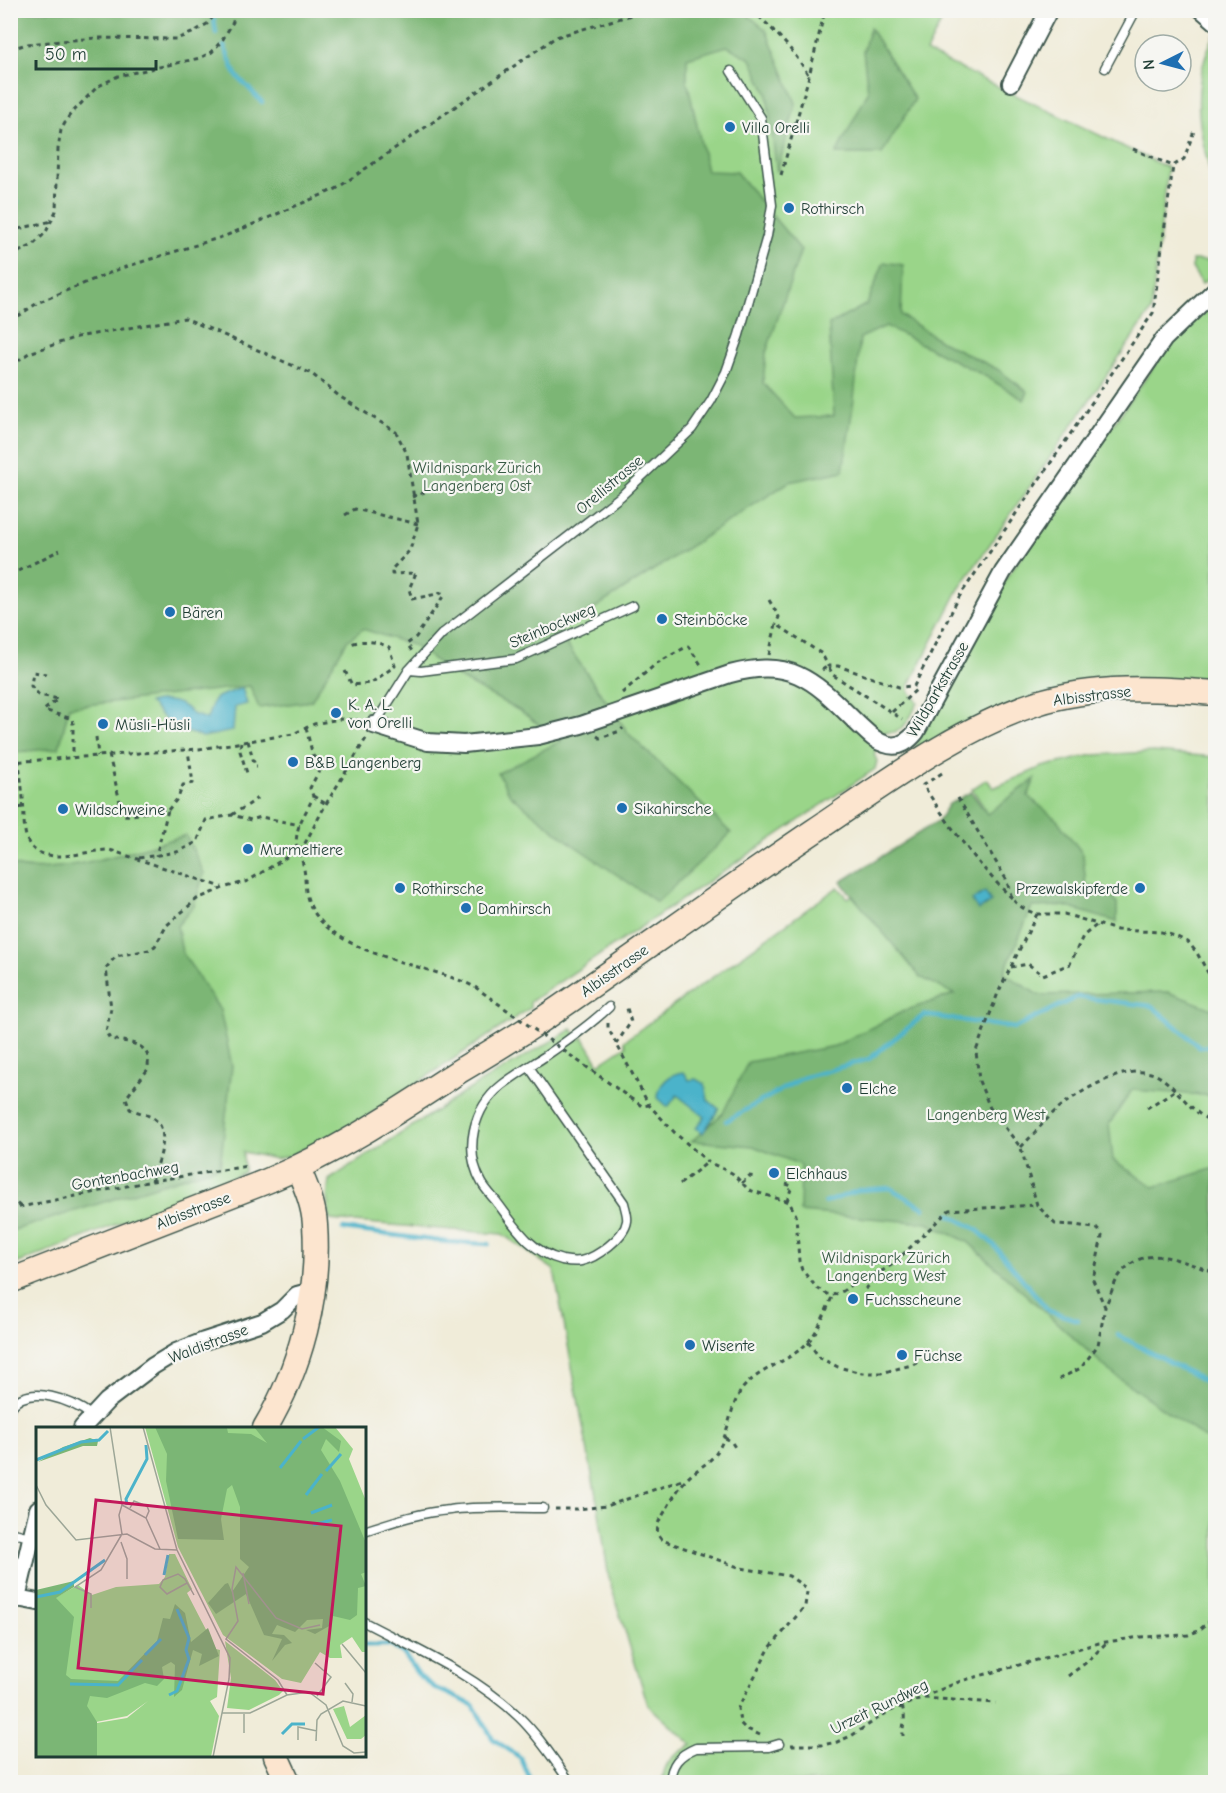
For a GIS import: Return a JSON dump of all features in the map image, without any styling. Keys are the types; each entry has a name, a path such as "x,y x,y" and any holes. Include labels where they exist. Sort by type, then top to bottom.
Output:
{"main road":[{"name":"Albisstrasse","path":"10,1281 298,1168 381,1123 547,1016 890,780 990,722 1037,703 1080,693 1132,689 1215,693"},
{"path":"266,1427 282,1397 298,1358 312,1291 315,1225 310,1197 298,1168"},
{"path":"277,1757 288,1782"}],"street":[{"path":"1011,83 1049,10"},
{"path":"1202,10 1215,22"},
{"name":"Wildparkstrasse","path":"374,725 428,742 465,744 538,736 600,719 744,670 766,668 786,671 820,687 877,741 893,746 910,740 1003,572 1164,339 1215,289"},
{"name":"Waldistrasse","path":"87,1422 132,1381 176,1352 262,1322 282,1310 297,1295 312,1291"},
{"path":"36,1516 14,1599 36,1602"}],"lane":[{"path":"1105,68 1136,10"},
{"name":"Orellistrasse","path":"374,725 417,659 442,634 621,496 692,429 711,401 726,372 739,335 767,236 772,206 761,118 730,71"},
{"name":"Steinbockweg","path":"409,670 421,671 516,659 633,606"},
{"path":"529,1067 624,1203 627,1221 621,1234 601,1253 580,1262 563,1260 542,1252 528,1243 482,1183 476,1166 472,1138 475,1122 486,1101 501,1086 591,1024 609,1007"},
{"path":"10,1408 24,1398 38,1395 49,1396 75,1404 87,1422"},
{"path":"366,1530 401,1519 448,1510 489,1507 543,1508"},
{"path":"10,1532 30,1537"},
{"path":"366,1623 437,1659 498,1699 540,1738 570,1782"},
{"path":"670,1782 673,1765 686,1752 696,1748 769,1748 780,1744"}],"path":[{"path":"10,49 27,44 96,38 176,39 207,24 220,10"},
{"path":"10,256 33,245 46,232 52,221 56,211 58,149 61,130 69,116 97,87 118,76 200,58 212,52 233,22 233,10"},
{"path":"10,321 39,302 119,269 225,236 336,189 556,37 648,10"},
{"path":"752,10 795,53 809,76"},
{"path":"772,206 825,10"},
{"path":"808,680 828,666 838,666 898,687 914,686 959,597 1153,313 1173,166 1184,159 1195,128"},
{"path":"1133,149 1173,166"},
{"path":"10,231 52,221"},
{"path":"10,366 29,353 77,337 186,318 312,374 339,396 396,432 407,454 418,524 410,550 392,569 392,574 417,573 409,589 412,598 442,593 444,595 421,630 407,644 417,659"},
{"path":"412,497 427,491"},
{"path":"345,515 354,510 418,524"},
{"path":"10,575 60,550"},
{"path":"766,668 779,617 769,600"},
{"path":"776,624 822,654 833,675 902,719"},
{"path":"345,671 352,685 371,683 395,666 389,648 381,644 359,641 351,644"},
{"path":"600,719 602,710 657,663 688,646 712,680"},
{"path":"47,674 33,672 30,682 36,694 58,699 44,710 72,719 74,726 73,757"},
{"path":"892,712 917,690"},
{"path":"10,762 188,750 293,735 314,724 339,719 360,720 374,725 303,847 248,881 197,899 167,925 155,946 148,950 116,956 106,968 111,1008 106,1032 110,1039 141,1047 147,1054 148,1069 126,1098 130,1109 154,1118 162,1130 162,1147 152,1181"},
{"path":"306,728 313,756 319,761 320,769 310,788 313,796 326,804"},
{"path":"96,737 98,756"},
{"path":"248,741 255,766 257,766"},
{"path":"241,742 240,751 248,772"},
{"path":"156,856 168,810 178,798 183,785 193,783 188,750"},
{"path":"10,755 19,761"},
{"path":"109,755 123,815 132,816 160,808 168,810"},
{"path":"19,761 25,834 28,842 42,854 62,856 110,850 223,888"},
{"path":"939,768 945,778"},
{"path":"942,773 923,785 942,815 996,883 1026,910 1037,914 1064,914 1117,930 1161,932 1188,942 1197,953 1215,987"},
{"path":"313,796 300,825 295,846 304,866 306,892 310,905 336,935 377,954 475,987 630,1098 642,1106 649,1105"},
{"path":"232,815 257,798"},
{"path":"958,798 1006,879 1012,898"},
{"path":"10,809 24,807"},
{"path":"137,859 177,852 197,842 206,820 232,815 251,820 261,817 300,825"},
{"path":"1037,914 998,993 976,1051 979,1081 990,1108 1021,1148 1037,1205 1055,1224 1098,1229 1102,1236 1093,1280 1105,1307"},
{"path":"1011,967 1028,964 1043,975 1070,964 1083,936 1098,924"},
{"path":"616,1044 631,1022 626,1005"},
{"path":"609,1007 608,1028 649,1105 708,1162 732,1173 749,1190 787,1202 795,1210 799,1261 802,1270 817,1288 827,1294 833,1295 843,1291 857,1280 893,1264 949,1210 1037,1205"},
{"path":"1021,1148 1055,1112 1098,1083 1131,1071 1158,1076 1192,1108 1215,1123"},
{"path":"1147,1108 1174,1091"},
{"path":"680,1184 708,1162"},
{"name":"Gontenbachweg","path":"10,1209 152,1181 243,1167"},
{"path":"742,1183 749,1176 757,1177"},
{"path":"786,1184 792,1186 787,1202"},
{"path":"10,1198 21,1207"},
{"path":"1059,1379 1081,1368 1098,1345 1105,1307 1118,1277 1133,1262 1154,1255 1173,1258 1215,1271"},
{"path":"865,1289 870,1285 872,1274"},
{"name":"Urzeit Rundweg","path":"833,1295 814,1335 808,1342 794,1354 760,1374 742,1390 726,1438 705,1466 687,1479 659,1521 657,1536 662,1540 741,1568 789,1576 802,1585 807,1592 806,1606 770,1649 738,1708 740,1723 745,1728 780,1744 799,1746 837,1742 851,1736 888,1712 944,1687 1108,1642 1141,1637 1188,1635 1198,1631 1215,1616"},
{"path":"808,1342 820,1358 838,1367 862,1373 881,1373 919,1363"},
{"path":"726,1438 736,1449"},
{"path":"543,1508 578,1509 607,1506 687,1479"},
{"path":"1068,1676 1088,1662 1108,1642"},
{"path":"922,1698 996,1703"},
{"path":"902,1706 906,1717 902,1729 903,1736"}],"green space":[{"name":"Wildnispark Zürich Langenberg Ost","path":"10,11 947,11 926,52 1168,168 1151,311 959,589 909,686 909,691 918,702 902,728 885,732 874,754 877,761 875,769 530,1002 530,1008 363,1119 292,1155 276,1159 243,1152 244,1172 228,1180 11,1266"},
{"path":"11,11 743,11 766,30 796,103 777,172 767,94 751,59 727,46 687,58 687,80 707,171 736,172 801,250 766,353 763,383 795,418 834,416 829,325 867,304 884,262 903,265 901,315 941,341 997,369 1028,392 1024,400 985,376 886,326 860,338 843,471 789,482 558,632 629,734 731,833 657,902 572,844 510,795 498,773 561,741 520,711 463,680 412,645 363,629 347,641 311,701 259,708 250,686 69,707 59,748 17,752 11,749"},
{"path":"870,28 915,99 882,154 836,154 868,92 863,51"},
{"path":"1215,34 1216,96 1212,141 1215,190 1201,131 1199,93 1206,54"},
{"path":"1192,260 1215,261 1215,273 1202,284 1192,268"},
{"path":"1215,304 1215,682 1124,680 921,752 915,747 1007,577 1161,356 1183,331"},
{"name":"Wildnispark Zürich Langenberg West","path":"1154,752 1215,757 1215,1782 662,1782 665,1768 671,1759 692,1745 648,1705 609,1579 599,1512 554,1270 502,1234 330,1220 327,1199 329,1180 476,1085 572,1029 579,1040 583,1037 599,1064 626,1046 624,1041 838,887 848,898 985,809 972,789 987,779 993,788 1042,767 1093,755"},
{"name":"Langenberg West","path":"1035,779 1028,796 1057,820 1083,854 1086,887 1104,887 1117,903 1117,922 1064,906 1032,907 1004,973 1038,995 1168,992 1215,1010 1215,1096 1132,1090 1109,1124 1113,1160 1154,1187 1215,1168 1215,1445 1112,1373 968,1242 927,1223 800,1212 801,1165 753,1146 692,1141 723,1113 748,1062 835,1046 904,1011 954,994 920,977 841,882 938,821 949,804 971,792 987,814"},
{"path":"186,835 204,873 194,906 177,926 182,952 220,1010 232,1066 220,1166 11,1231 11,864 26,868 71,865"}],"water":[{"path":"242,688 247,704 235,707 233,731 203,737 163,725 165,719 149,703 161,701 178,703 192,714 207,719 213,701 217,697"},
{"path":"985,892 991,902 978,910 972,900"},
{"path":"684,1072 689,1080 696,1079 705,1084 708,1100 719,1109 703,1133 696,1128 705,1117 677,1095 668,1107 658,1098 660,1088 666,1080"}],"waterway":[{"path":"214,20 216,33"},
{"path":"224,46 236,75 262,102"},
{"path":"10,193 17,202"},
{"path":"726,1121 802,1078 869,1059 924,1015 1015,1028 1077,997 1152,1006 1200,1047 1216,1046"},
{"path":"825,1203 859,1190 890,1188 924,1208"},
{"path":"950,1215 976,1229 993,1244 1049,1311 1078,1320"},
{"path":"343,1229 448,1242 489,1244"},
{"path":"1118,1335 1216,1387"},
{"path":"366,1645 390,1645 403,1653 419,1676 435,1688 473,1705 493,1739 521,1758 531,1782"}],"place":[{"name":"Villa Orelli","path":"730,127"},
{"name":"Rothirsch","path":"789,208"},
{"name":"Bären","path":"170,612"},
{"name":"Steinböcke","path":"662,619"},
{"name":"K. A. L. von Orelli","path":"336,713"},
{"name":"Müsli-Hüsli","path":"103,724"},
{"name":"B&B Langenberg","path":"293,762"},
{"name":"Sikahirsche","path":"622,808"},
{"name":"Wildschweine","path":"63,809"},
{"name":"Murmeltiere","path":"248,849"},
{"name":"Rothirsche","path":"400,888"},
{"name":"Przewalskipferde","path":"1140,888"},
{"name":"Damhirsch","path":"466,908"},
{"name":"Elche","path":"847,1088"},
{"name":"Elchhaus","path":"774,1173"},
{"name":"Fuchsscheune","path":"853,1299"},
{"name":"Wisente","path":"690,1345"},
{"name":"Füchse","path":"902,1355"}]}
